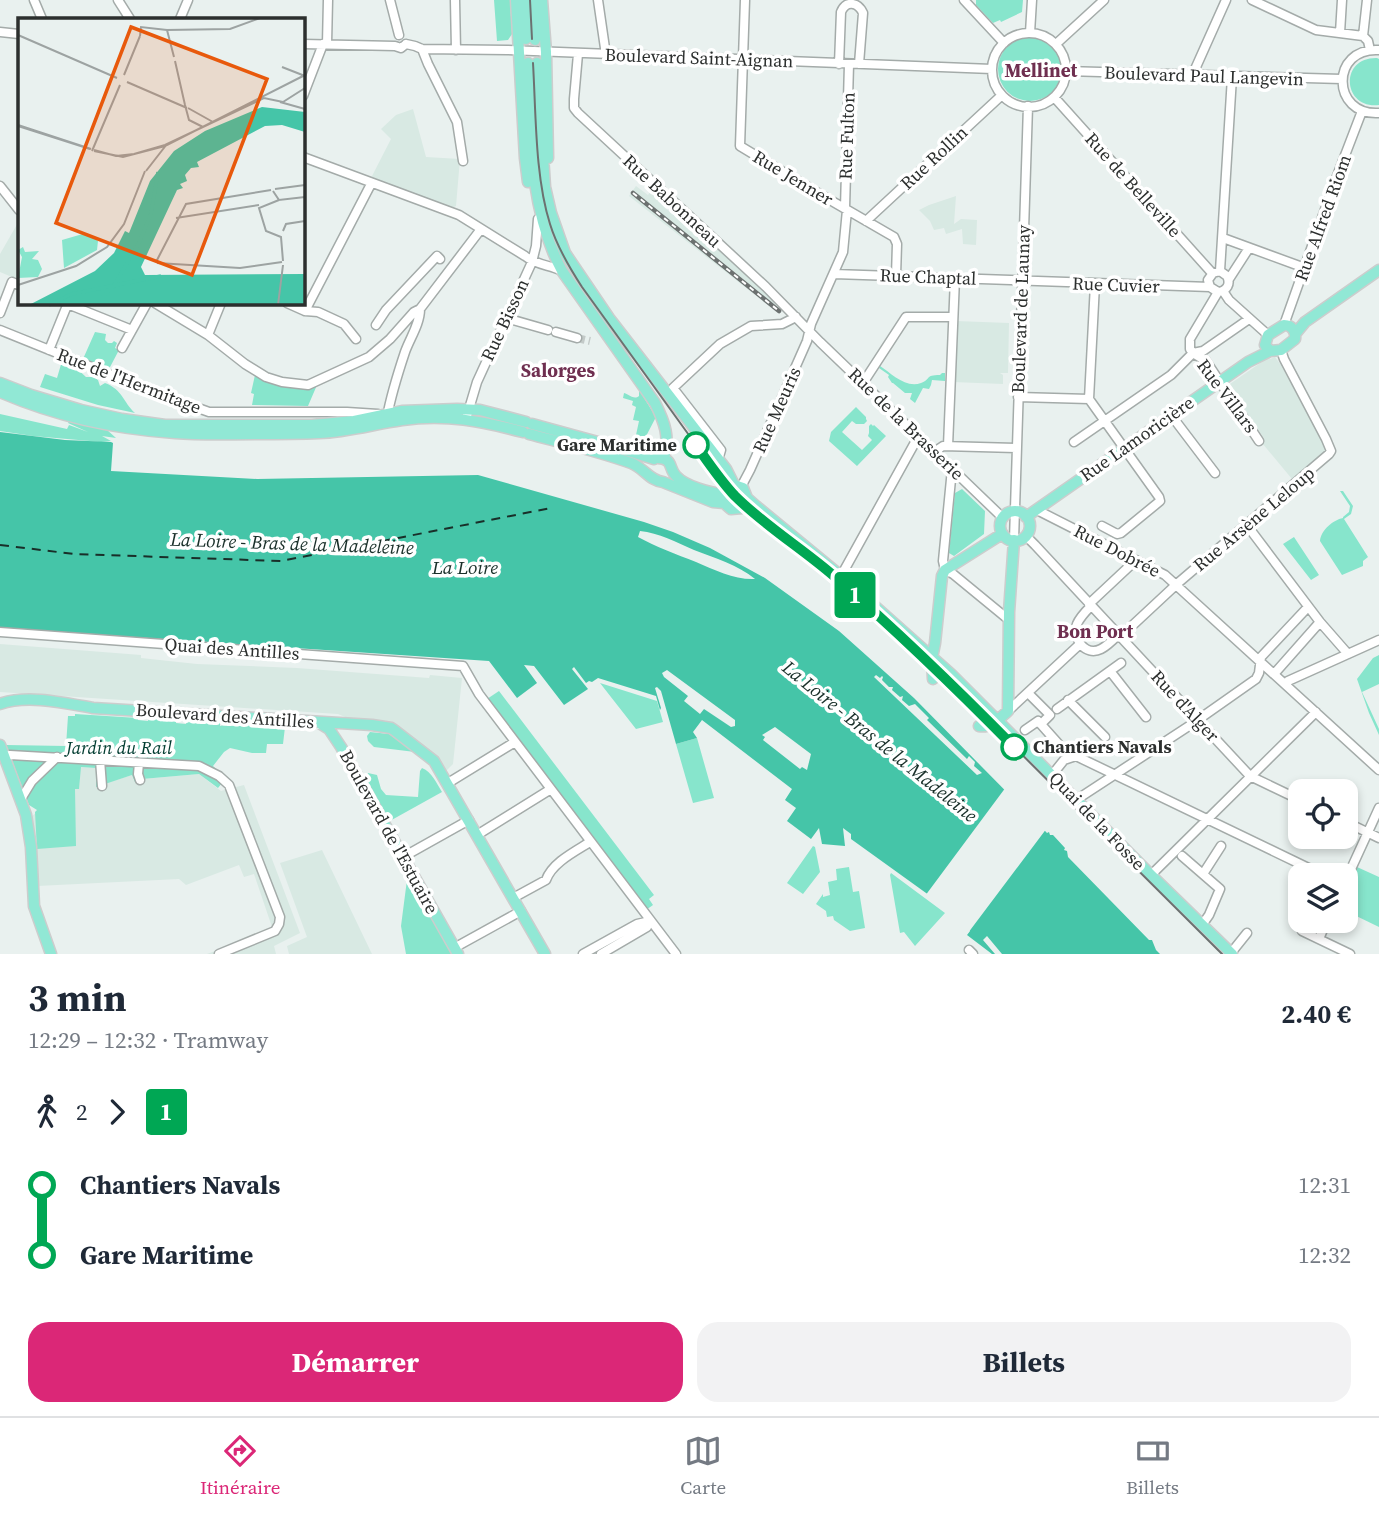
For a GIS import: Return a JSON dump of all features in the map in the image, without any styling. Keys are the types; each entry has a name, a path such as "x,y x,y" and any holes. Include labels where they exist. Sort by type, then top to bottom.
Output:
{"main road":[{"path":"516,0 525,158 530,191 544,236 562,271 655,402 663,420 667,442 659,459 649,466 649,475"},
{"path":"524,0 531,39 534,0"},
{"path":"542,0 548,158 552,189 566,244 579,273"},
{"path":"0,392 65,415 192,434 318,433 345,431 387,419 467,414 616,446 659,459 670,463 676,476 689,484 724,499 730,509 745,505 746,493 620,333 565,253 547,198 532,63 533,176 540,216 552,252"},
{"path":"1290,328 1294,341 1271,345 1277,328 1290,328 1305,322 1379,270"},
{"name":"Rue Lamoricière","path":"1026,517 1271,345"},
{"path":"0,383 121,423"},
{"path":"528,428 637,465 654,480 713,502 724,499"},
{"path":"663,482 669,478 672,470"},
{"path":"724,499 727,489 738,486"},
{"name":"Quai de la Fosse","path":"747,498 841,576 998,720 1150,875 1231,953"},
{"path":"1015,512 1026,517 1030,527 1026,536 1014,540 1007,539 1002,534 1002,517 1015,512"},
{"path":"933,679 932,658 942,576 945,570 1002,534"},
{"path":"979,726 989,725 1008,712 1009,620 1014,540"},
{"name":"Boulevard des Antilles","path":"0,704 23,700 93,708 390,728 437,765 545,954"},
{"name":"Boulevard de l'Estuaire","path":"310,722 329,729 339,744 456,951"},
{"path":"0,745 30,831 34,906 51,954"}],"street":[{"path":"34,0 41,18"},
{"path":"118,0 129,18"},
{"path":"180,18 188,0"},
{"path":"304,94 325,44 328,0"},
{"path":"390,0 399,35"},
{"path":"455,0 457,50"},
{"path":"598,0 606,55"},
{"path":"743,59 746,0"},
{"path":"964,0 1004,43"},
{"path":"1030,33 1032,0"},
{"path":"1056,44 1104,0"},
{"path":"1192,76 1226,0"},
{"path":"1252,0 1311,28 1363,36 1375,50 1360,53 1351,59 1345,67 1343,88 1353,105 1362,111 1379,113"},
{"path":"1340,33 1342,0"},
{"path":"1363,36 1367,0"},
{"path":"839,64 841,12 843,6 853,2 863,13 859,64"},
{"path":"0,32 18,34"},
{"path":"1030,33 1042,35 1056,44 1064,59 1066,71 1061,87 1054,97 1040,105 1028,106 1015,104 1002,95 992,69 995,57 1004,43 1017,35 1030,33"},
{"path":"304,44 401,48 407,44 406,38 399,35"},
{"path":"395,46 394,39 399,35"},
{"name":"Boulevard Saint-Aignan","path":"407,44 422,49 992,69"},
{"path":"422,49 457,122 463,161"},
{"name":"Rue Babonneau","path":"578,54 574,99 574,108 578,113 810,331"},
{"name":"Rue Jenner","path":"743,59 740,146 896,239 896,276"},
{"name":"Rue Fulton","path":"834,274 844,252 849,64"},
{"name":"Boulevard Paul Langevin","path":"1066,71 1342,79"},
{"path":"1232,77 1223,239 1216,272 1208,280 1249,319 1271,345"},
{"name":"Rue Rollin","path":"866,221 1002,95"},
{"name":"Rue de Belleville","path":"1054,97 1216,272"},
{"name":"Boulevard de Launay","path":"1014,540 1028,106"},
{"name":"Rue Alfred Riom","path":"1290,328 1305,268 1362,111"},
{"path":"304,158 459,215 532,262 562,271"},
{"path":"305,312 371,184"},
{"path":"0,186 18,205"},
{"name":"Rue Bisson","path":"467,414 477,382 532,262 538,219"},
{"path":"157,304 208,335 266,377 308,385 369,357 390,339 419,309 481,229"},
{"path":"1223,239 1305,268"},
{"path":"1194,353 1190,349 1190,339 1217,290 1228,286 1229,279 1249,248"},
{"path":"376,325 386,310 437,256 440,259"},
{"path":"1216,272 1226,274 1229,279"},
{"name":"Rue Chaptal","path":"834,274 1022,280"},
{"name":"Rue Meuris","path":"738,486 757,454 834,274"},
{"path":"948,446 955,278"},
{"name":"Rue Cuvier","path":"1022,280 1217,290"},
{"path":"0,313 12,282 18,285"},
{"path":"1095,284 1089,399 1160,501 1121,533 1117,534 1102,526"},
{"path":"49,350 67,304"},
{"path":"69,304 132,330"},
{"path":"122,348 146,304"},
{"path":"208,335 221,304"},
{"path":"289,304 344,324 356,339"},
{"path":"387,419 405,352 419,317 419,309"},
{"path":"506,317 577,338"},
{"path":"718,460 721,450 673,388 730,338 751,326 782,324 796,317"},
{"path":"863,383 905,317 953,317"},
{"path":"1074,442 1171,375 1194,353 1203,351 1249,319"},
{"name":"Rue de l'Hermitage","path":"0,330 209,412 347,412 387,419"},
{"name":"Rue de la Brasserie","path":"810,331 1002,517"},
{"name":"Rue Arsène Leloup","path":"1080,644 1089,650 1097,650 1119,636 1331,451 1284,359 1271,345"},
{"name":"Rue Villars","path":"1194,353 1206,361 1259,441"},
{"path":"1018,397 1089,399"},
{"path":"1171,415 1215,473"},
{"path":"841,576 918,438"},
{"path":"934,452 939,447 948,446 1016,448"},
{"path":"952,469 943,561 945,570 1009,620"},
{"name":"Rue Dobrée","path":"1037,510 1165,575 1379,770"},
{"path":"1246,524 1308,607 1348,654"},
{"name":"Rue d'Alger","path":"1026,536 1119,636 1133,656 1250,776"},
{"path":"1008,712 1080,644 1076,625 1080,618 1136,560"},
{"path":"1076,800 1198,720 1256,678 1259,673 1258,659 1308,607"},
{"path":"1275,675 1321,622"},
{"name":"Quai des Antilles","path":"0,632 463,666 479,694 515,742"},
{"path":"1285,684 1379,640"},
{"path":"1057,709 1121,663"},
{"path":"1110,671 1146,717"},
{"path":"1007,687 1020,694 1029,694 1049,715 1041,724"},
{"path":"1068,700 1105,737"},
{"path":"1150,875 1179,853 1206,820 1316,712"},
{"path":"1025,730 1038,721 1065,750 1055,757"},
{"path":"339,744 341,724"},
{"path":"448,783 515,742 590,842 646,923 676,954"},
{"path":"4,757 10,755 100,760 182,770 200,766 229,785 278,910 279,924 275,931 219,954"},
{"path":"1052,775 1064,760 1076,756 1297,863"},
{"path":"21,799 32,781 57,757"},
{"path":"100,760 102,786"},
{"path":"139,763 140,780"},
{"path":"1250,776 1288,794"},
{"path":"477,835 551,789"},
{"path":"1354,863 1379,808"},
{"path":"403,857 469,820"},
{"path":"1358,827 1379,838"},
{"path":"513,898 546,880 549,871 564,858 590,842"},
{"path":"1203,874 1221,846"},
{"path":"1179,853 1224,890 1202,925"},
{"path":"456,951 521,911"},
{"path":"583,954 603,951 646,923"},
{"path":"1231,953 1247,933"},
{"path":"1306,933 1350,954"},
{"path":"1319,939 1322,933"}],"shaded area":[{"path":"413,109 426,157 460,159 456,206 452,208 371,178 391,139 381,129 396,115"},
{"path":"636,186 663,202 665,208 721,252 782,308 778,313 629,196"},
{"path":"956,196 954,224 961,219 977,220 976,245 963,244 962,229 946,234 944,228 934,230 930,221 919,210"},
{"path":"18,223 18,280 0,272 0,254"},
{"path":"956,321 1009,323 1008,373 1000,373 1003,375 1003,384 953,382"},
{"path":"1269,357 1275,357 1281,365 1327,450 1292,479 1262,443 1264,438 1227,386"},
{"path":"0,644 141,655 141,658 197,664 462,678 453,764 446,771 438,757 389,722 350,719 338,714 0,692"},
{"path":"80,767 96,768 96,786 132,775 142,779 199,774 221,791 244,785 300,933 274,946 276,954 207,954 272,927 254,874 244,877 239,865 186,885 179,879 37,886 30,818 79,788"},
{"path":"322,850 372,954 289,954 287,946 307,937 280,863"}],"green space":[{"path":"494,0 510,0 512,34 508,40 497,41"},
{"path":"976,0 1023,0 1022,12 993,23 976,5"},
{"path":"1024,37 1036,37 1053,46 1060,57 1060,81 1053,92 1036,101 1024,101 1012,96 1003,87 998,75 998,63 1003,51 1012,42"},
{"path":"1377,58 1379,105 1367,104 1352,92 1351,73 1356,65"},
{"path":"95,332 106,334 105,340 108,343 117,343 115,348 119,350 109,369 83,359"},
{"path":"62,361 73,365 86,377 94,377 100,386 105,383 116,389 135,413 40,387 45,374 57,378"},
{"path":"880,366 910,384 921,383 930,376 942,373 945,373 945,381 932,380 929,389 923,388 915,403 910,399 912,393 905,393 892,383 889,375 879,368"},
{"path":"255,375 265,381 307,388 317,385 308,406 252,405 254,394 251,393"},
{"path":"639,390 656,417 640,443 637,442 636,435 639,421 633,420 636,407 632,405 633,401 623,398 624,393 639,396"},
{"path":"856,407 867,421 864,424 856,424 852,421 842,432 862,450 872,440 868,436 871,424 886,436 857,466 829,441 831,432"},
{"path":"0,414 67,429 69,425 88,432 68,423 69,421 106,429 116,438 102,436 111,441 101,442 0,431"},
{"path":"962,489 985,511 984,534 954,556 949,553 955,493"},
{"path":"1340,491 1343,491 1353,506 1351,514 1344,519 1368,557 1363,561 1363,566 1342,575 1320,541 1328,526 1349,512 1350,506"},
{"path":"1294,537 1319,575 1311,580 1283,544"},
{"path":"1379,655 1379,684 1362,692 1379,729 1379,735 1369,713 1357,679 1373,658"},
{"path":"600,683 657,701 663,722 636,729"},
{"path":"499,691 654,895 649,899 653,905 646,910 487,699"},
{"name":"Jardin du Rail","path":"75,714 148,721 149,718 176,720 176,723 186,724 187,721 220,723 220,726 244,723 285,727 283,744 267,744 266,753 230,748 224,752 213,766 226,778 218,788 199,774 142,779 135,782 132,775 96,787 96,768 81,767 79,789 75,789 76,846 37,849 37,810 29,805 6,745 66,746 68,716"},
{"path":"370,732 389,734 415,752 374,747 368,741"},
{"path":"697,738 714,798 693,803 676,744"},
{"path":"422,768 431,775 442,792 388,822 366,782 368,773 377,775 386,795 418,797"},
{"path":"813,846 820,872 803,894 787,883"},
{"path":"849,867 853,892 859,891 865,928 850,931 834,920 833,916 827,917 826,911 816,904 823,894 823,897 830,895 828,882 837,880 836,869"},
{"path":"1358,867 1379,877 1379,927 1358,917"},
{"path":"408,872 455,954 406,954 401,926"},
{"path":"891,873 945,913 915,946 904,932 900,933"}],"water":[{"name":"La Loire","path":"0,432 65,440 111,442 111,471 257,479 478,475 673,532 710,548 765,578 839,631 914,698 1047,833 1053,835 1065,848 1068,857 1149,940 1152,940 1160,954 1002,954 987,936 983,940 995,954 992,954 967,935 970,931 958,916 851,839 851,834 843,828 845,846 822,844 819,828 811,839 787,821 796,808 785,800 792,789 702,720 693,732 697,738 676,744 661,691 657,687 655,688 660,710 656,696 598,678 586,683 574,667 572,669 588,689 564,705 534,666 524,665 537,683 517,698 489,661 0,628","holes":["640,531 726,562 755,579 725,574 638,537"]}],"pier":[{"path":"667,670 735,720 735,726 731,727 704,709 700,714 684,701 688,696 664,677 662,673"},
{"path":"876,675 880,678 882,676 882,680 889,687 893,687 892,690 900,697 903,696 902,700 909,706 915,704 929,718 927,720 967,759 969,756 975,762 974,766 982,773 977,775 874,677"},
{"path":"775,727 811,754 807,770 802,767 800,769 763,740 765,737 762,735"},
{"path":"1006,787 1015,793 1047,828 965,937 965,932 953,921 954,917 925,896"}],"ferry route":[{"path":"0,545 74,554 281,561 551,508 552,505"}],"tunnel":[{"path":"577,338 590,341"}],"tram line":[{"path":"530,0 532,39"},
{"path":"533,63 541,186 550,224 560,249 582,287 725,485 745,505 832,574 933,666 1222,954"},
{"name":"1","path":"696,445 740,501 832,574 933,666 1014,747"}],"railway":[{"path":"633,193 779,311"}],"place":[{"name":"Gare Maritime","path":"696,445"},
{"name":"Chantiers Navals","path":"1014,747"}],"district":[{"name":"Mellinet","path":"1041,70"},
{"name":"Salorges","path":"558,370"},
{"name":"Bon Port","path":"1095,631"}],"water label":[{"name":"La Loire - Bras de la Madeleine","path":"292,543"},
{"name":"La Loire - Bras de la Madeleine","path":"880,741"}]}
